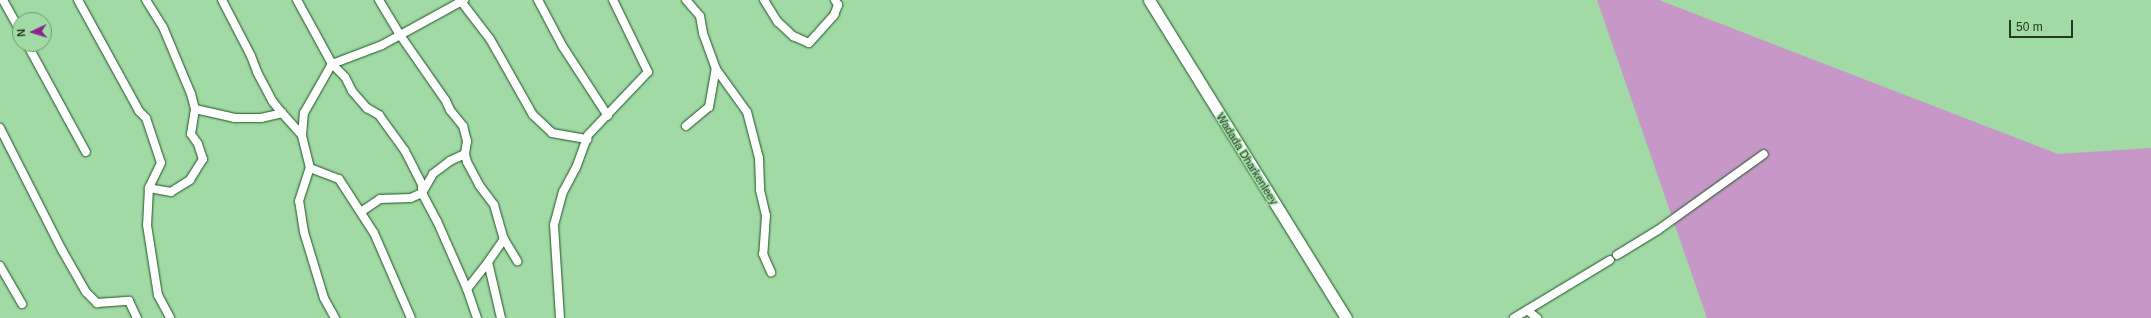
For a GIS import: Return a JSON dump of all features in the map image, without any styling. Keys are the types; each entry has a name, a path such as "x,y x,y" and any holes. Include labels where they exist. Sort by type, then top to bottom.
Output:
{"main road":[{"name":"Wadada Dharkenleey","path":"1148,0 1346,318"}],"street":[{"path":"3,0 12,16"},
{"path":"78,0 139,111 146,118 161,163 149,188 147,225 158,296 170,318"},
{"path":"146,0 163,27 191,94 195,109 192,134 198,144 203,158 190,180 171,192 149,188"},
{"path":"222,0 273,102 302,135"},
{"path":"297,0 332,64 345,77 352,92 367,108 379,115 406,151 422,185 422,193 437,221 467,289 477,318"},
{"path":"379,0 400,35 446,101 450,110 463,126 467,141 465,154 467,162 480,185 494,205 504,239 517,261"},
{"path":"335,318 324,298 304,232 299,201 310,168 302,135 304,113 332,64 382,45 462,0 490,39 533,115 552,133 587,139"},
{"path":"538,0 563,47 608,116"},
{"path":"560,318 554,225 563,192 576,168 588,135 608,116 648,72 613,0"},
{"path":"686,0 700,16 702,33 716,69 747,112 759,158 760,190 766,215 763,254 771,272"},
{"path":"764,0 778,22 793,36 809,43 834,15 838,5 836,0"},
{"path":"31,52 86,152"},
{"path":"686,126 709,107 716,69"},
{"path":"195,109 235,118 261,118 282,113"},
{"path":"0,128 62,250 86,292 97,303 129,301 137,318"},
{"path":"361,212 380,200 411,198 422,193 433,174 450,161 465,154"},
{"path":"1514,318 1658,230 1764,154"},
{"path":"310,168 339,179 374,232 411,318"},
{"path":"467,289 504,239"},
{"path":"488,262 502,318"},
{"path":"0,266 22,304"},
{"path":"1527,310 1537,318"}],"shaded area":[{"path":"1597,0 1659,0 2058,154 2151,148 2151,318 1707,318"}]}
